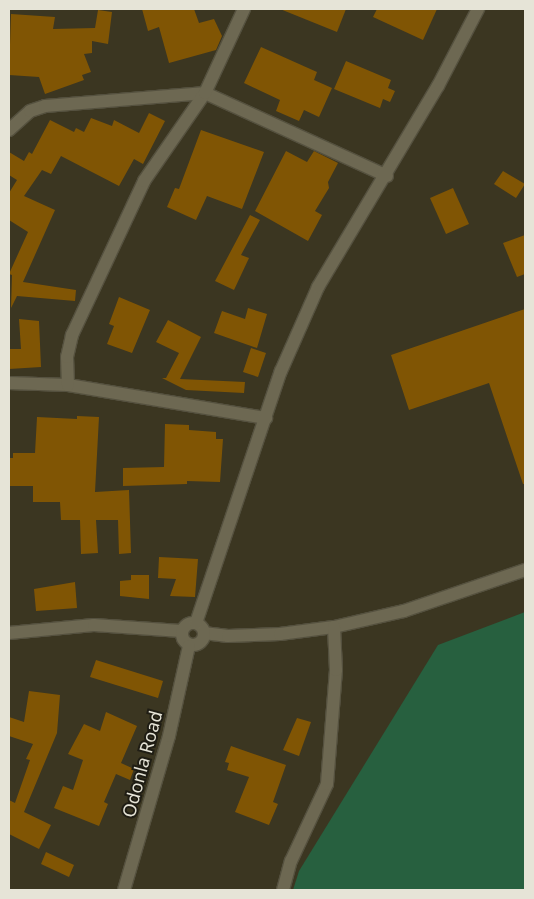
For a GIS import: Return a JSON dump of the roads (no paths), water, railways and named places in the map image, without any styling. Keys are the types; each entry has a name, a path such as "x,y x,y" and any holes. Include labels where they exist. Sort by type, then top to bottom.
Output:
{"street":[{"path":"68,384 67,357 72,335 144,181 205,93 244,9"},
{"path":"478,9 387,176 318,287 281,371 200,628 198,645 189,646 182,640 182,631 187,624 200,628 228,636 280,634 334,627 404,611 525,570"},
{"path":"9,130 30,111 45,106 205,93 387,176"},
{"path":"9,383 68,384 266,418"},
{"path":"9,633 94,625 182,631"},
{"path":"283,890 291,860 328,784 336,670 334,627"},
{"name":"Odonla Road","path":"124,890 169,736 189,646"}]}
